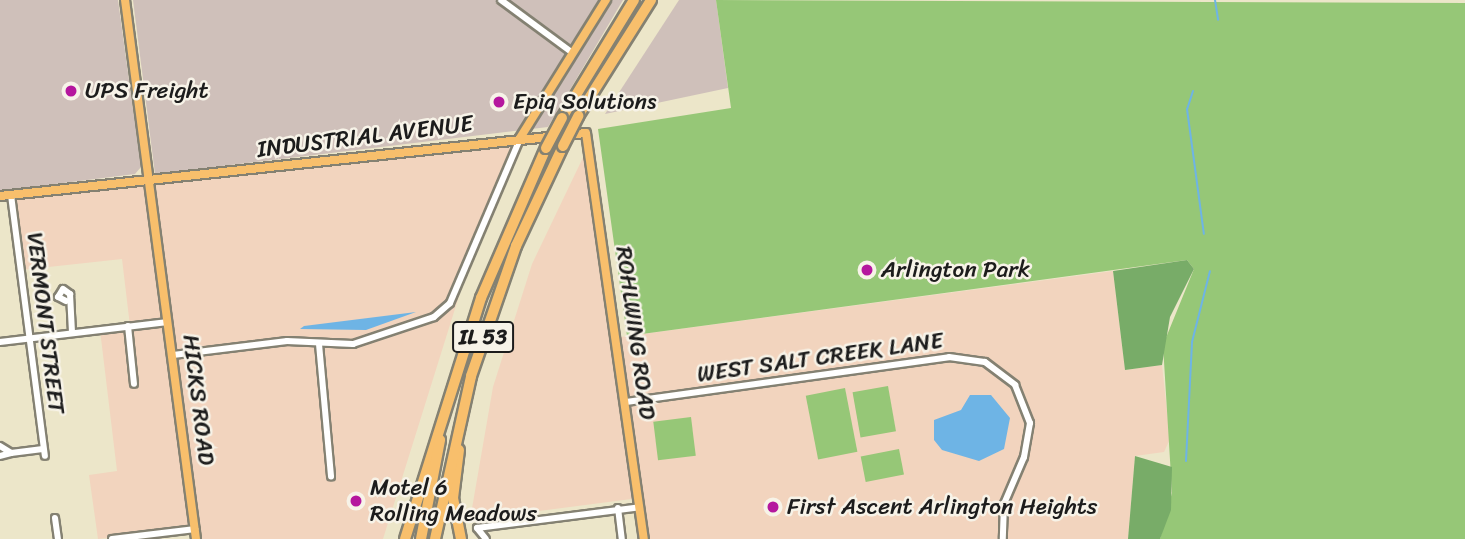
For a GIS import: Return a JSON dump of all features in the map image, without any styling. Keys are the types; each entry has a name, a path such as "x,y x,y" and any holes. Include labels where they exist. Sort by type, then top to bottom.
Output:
{"highway":[{"name":"IL 53","path":"421,539 448,401 503,240 562,118 634,0"},
{"name":"IL 53","path":"435,539 471,376 516,246 578,116 651,0"},
{"path":"461,539 452,484 471,376"},
{"path":"405,539 448,401"}],"main road":[{"path":"125,0 148,183"},
{"path":"520,138 570,51 606,0"},
{"name":"INDUSTRIAL AVENUE","path":"0,196 148,183 520,138 586,133"},
{"name":"ROHLWING ROAD","path":"586,133 644,539"},
{"name":"HICKS ROAD","path":"148,183 197,539"}],"street":[{"path":"501,0 570,51"},
{"path":"173,355 288,341 319,344 371,340 445,310 520,138"},
{"name":"VERMONT STREET","path":"11,195 44,452 11,453"},
{"path":"66,301 72,333"},
{"path":"0,342 168,322"},
{"path":"128,326 134,384"},
{"path":"319,344 331,476"},
{"name":"WEST SALT CREEK LANE","path":"626,402 949,357 985,362 1015,385 1030,424 1024,457 1004,504 1003,539"},
{"path":"0,446 11,453"},
{"path":"0,456 11,453"},
{"path":"486,539 477,528 640,507"},
{"path":"618,508 622,539"},
{"path":"55,518 58,539"},
{"path":"112,539 195,529"}],"shaded area":[{"path":"0,0 118,0 141,167 135,174 0,191"},
{"path":"133,0 623,0 548,127 155,174"},
{"path":"679,0 716,0 728,88 605,114"},
{"path":"520,138 474,248 383,539 196,539 195,529 98,539 89,475 117,471 100,330 130,326 122,259 21,270 11,195"},
{"path":"589,145 639,498 470,520 493,387 532,264"},
{"path":"1113,271 1125,370 1162,365 1170,439 1164,452 1135,456 1128,539 649,539 620,337"}],"green space":[{"name":"Arlington Park","path":"716,0 1465,3 1465,539 1160,539 1172,493 1163,345 1194,269 1187,260 627,336 598,129 731,108"},
{"path":"1187,260 1194,269 1170,317 1162,365 1125,370 1113,271"},
{"path":"888,386 896,431 861,438 853,392"},
{"path":"845,388 857,452 818,459 806,396"},
{"path":"691,417 696,456 658,460 653,422"},
{"path":"899,449 904,475 866,482 861,456"},
{"path":"1135,456 1172,467 1171,510 1160,539 1128,539"}],"water":[{"path":"416,312 366,330 300,329 304,326"},
{"path":"970,395 991,395 1010,418 1004,449 979,461 942,450 934,440 934,420 961,410"}],"waterway":[{"path":"1215,0 1218,20"},
{"path":"1193,91 1187,109 1204,234"},
{"path":"1186,461 1192,342 1210,271"}],"place":[{"name":"UPS Freight","path":"71,91"},
{"name":"Epiq Solutions","path":"499,102"},
{"name":"Arlington Park","path":"867,270"},
{"name":"Motel 6 Rolling Meadows","path":"356,501"},
{"name":"First Ascent Arlington Heights","path":"773,507"}]}
